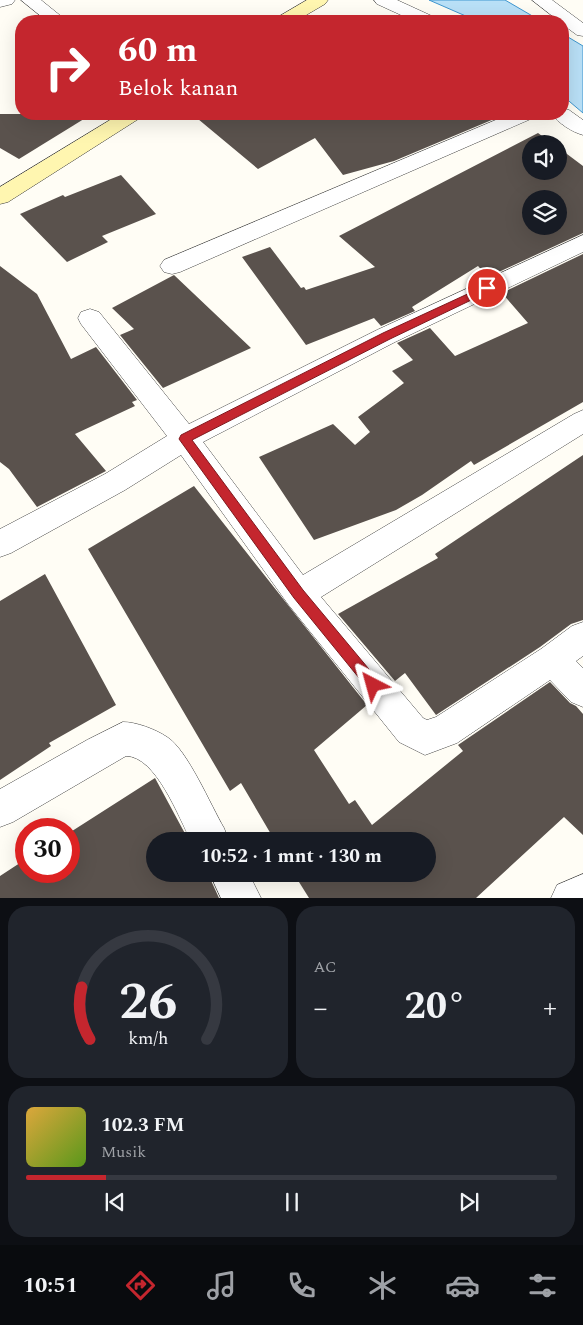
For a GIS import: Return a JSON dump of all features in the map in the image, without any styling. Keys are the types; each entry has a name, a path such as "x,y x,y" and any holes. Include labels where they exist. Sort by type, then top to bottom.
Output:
{"main road":[{"path":"294,15 319,0"},
{"path":"0,197 123,120"}],"street":[{"path":"0,2 6,0"},
{"path":"30,0 50,15"},
{"path":"383,0 415,15"},
{"path":"541,0 561,15"},
{"path":"569,21 583,31"},
{"path":"569,119 583,129"},
{"path":"172,266 512,120"},
{"path":"1,541 116,482 185,439 386,336 583,243"},
{"path":"90,318 185,439 299,594 410,730 425,738 445,731 552,660 583,637"},
{"path":"299,594 521,456 583,421"},
{"path":"552,660 583,691"},
{"path":"0,809 123,739 132,739 155,750 169,764 206,832"},
{"path":"233,882 242,898"},
{"path":"570,898 583,893"}],"water":[{"path":"429,0 505,0 531,15 463,15"},
{"path":"569,38 583,46 583,113 569,101"}],"building":[{"path":"0,114 15,114 15,120 82,120 19,159 0,148"},
{"path":"199,120 492,120 394,161 343,175 315,138 258,169"},
{"path":"522,141 522,180 567,180 567,154 583,166 583,233 488,277 478,266 412,307 415,311 381,326 374,318 306,345 242,257 270,247 301,288 304,287 306,290 375,267 339,236"},
{"path":"121,175 156,214 102,236 108,242 67,262 20,214 63,195 65,197"},
{"path":"583,254 583,402 474,465 471,461 422,495 396,510 314,540 259,457 333,424 355,445 370,432 358,417 404,383 392,371 413,360 397,343 430,328 455,356 528,323 502,293"},
{"path":"0,266 37,294 71,359 96,347 137,400 132,402 135,406 75,434 106,471 37,507 9,469 0,462"},
{"path":"174,275 251,348 163,388 120,335 134,329 112,308"},
{"path":"583,455 583,620 571,624 540,647 436,715 405,673 395,681 338,614 438,558 435,554"},
{"path":"194,486 367,705 314,750 349,804 355,800 372,825 463,751 458,745 550,682 583,714 583,835 564,817 476,898 309,898 299,882 436,882 436,832 270,832 241,783 230,791 88,549"},
{"path":"45,574 116,705 49,743 51,746 0,780 0,601"},
{"path":"155,778 184,832 146,832 146,882 212,882 219,898 0,898 0,876 15,866 15,883 80,883 80,826"}],"route":[{"path":"373,685 299,594 185,439 386,336 487,288"}]}
